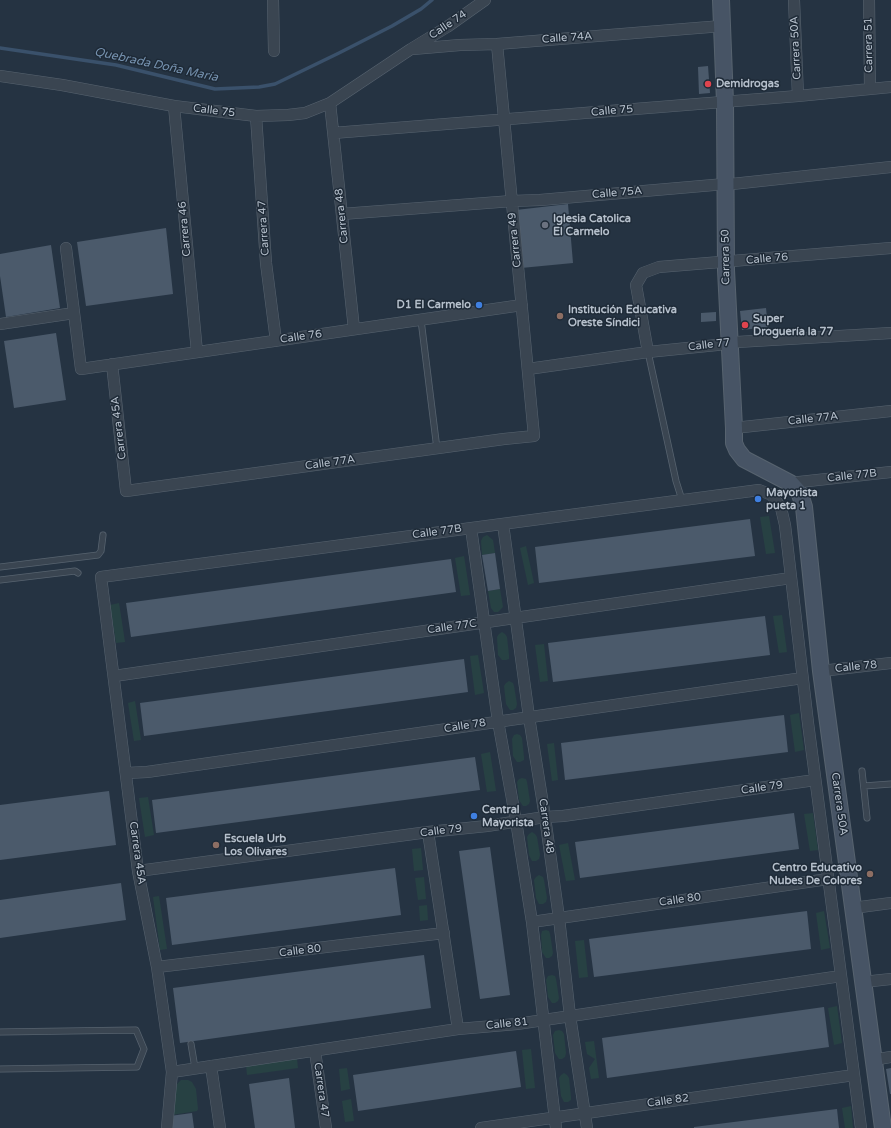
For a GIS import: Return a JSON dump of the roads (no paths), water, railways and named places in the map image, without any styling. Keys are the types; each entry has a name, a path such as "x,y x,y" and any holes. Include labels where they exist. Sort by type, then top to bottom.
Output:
{"street":[{"path":"273,0 274,51"},
{"name":"Calle 74","path":"411,49 447,27 485,0"},
{"name":"Carrera 50","path":"721,0 725,102 726,262 734,443 736,450 744,459 790,483"},
{"name":"Carrera 50A","path":"794,0 798,96"},
{"name":"Carrera 51","path":"868,0 870,89"},
{"name":"Calle 74A","path":"411,49 497,44 722,26"},
{"path":"447,27 448,34 451,39 460,45"},
{"name":"Carrera 49","path":"497,44 534,436"},
{"name":"Calle 75","path":"0,76 62,85 174,106 256,116 288,115 305,113 330,103 411,49"},
{"name":"Calle 75","path":"333,133 798,96 891,87"},
{"name":"Carrera 48","path":"330,103 354,330"},
{"name":"Carrera 46","path":"174,106 197,352"},
{"name":"Carrera 47","path":"256,116 266,263 276,341"},
{"name":"Calle 75A","path":"342,214 540,200 732,184 891,167"},
{"path":"0,324 74,313 66,248"},
{"name":"Calle 76","path":"648,352 636,285 643,273 659,267 891,248"},
{"name":"Calle 76","path":"74,313 81,369 522,305"},
{"name":"Calle 77","path":"528,369 648,352 730,343 891,333"},
{"name":"Carrera 45A","path":"112,364 126,491"},
{"name":"Calle 77A","path":"734,428 891,411"},
{"name":"Calle 77A","path":"126,491 534,436"},
{"name":"Calle 77B","path":"790,483 891,472"},
{"name":"Carrera 50A","path":"790,483 800,494 804,507 821,671 883,1128"},
{"name":"Calle 77B","path":"102,577 760,490 772,496 781,508 785,525 791,578"},
{"name":"Carrera 48","path":"503,524 529,717 559,918 570,1016 587,1128"},
{"path":"471,528 498,721 532,922 556,1122"},
{"name":"Carrera 45A","path":"102,577 138,872 157,968 172,1072 167,1128"},
{"path":"791,578 861,1128"},
{"name":"Calle 77C","path":"114,676 791,578"},
{"name":"Calle 78","path":"821,671 891,663"},
{"name":"Calle 78","path":"126,774 803,678"},
{"name":"Calle 79","path":"138,872 428,832 563,816 816,780"},
{"path":"428,832 458,1029"},
{"name":"Calle 80","path":"532,922 828,878"},
{"path":"853,908 891,903"},
{"name":"Calle 80","path":"157,968 444,933"},
{"name":"Calle 81","path":"172,1072 458,1029 544,1020 841,976"},
{"path":"863,982 891,979"},
{"name":"Carrera 47","path":"315,1051 326,1128"},
{"path":"873,1060 891,1057"},
{"path":"211,1066 220,1128"},
{"name":"Calle 82","path":"481,1128 556,1122 585,1113 854,1075"}],"lane":[{"path":"420,320 437,449"},
{"path":"648,352 676,481 682,500"},
{"path":"0,568 98,555 101,550 103,535"},
{"path":"0,580 75,571 78,573"},
{"path":"862,771 867,818"},
{"path":"864,786 891,784"},
{"path":"0,1032 136,1030 144,1049 137,1067 0,1069"},
{"path":"191,1044 195,1068"}],"waterway":[{"name":"Quebrada Doña María","path":"0,48 116,65 215,89 259,87 275,84 339,53 392,26 421,9 432,0"}],"place":[{"name":"Demidrogas","path":"708,84"},
{"name":"Iglesia Catolica El Carmelo","path":"545,225"},
{"name":"D1 El Carmelo","path":"479,305"},
{"name":"Institución Educativa Oreste Síndici","path":"560,316"},
{"name":"Super Droguería la 77","path":"745,325"},
{"name":"Mayorista pueta 1","path":"758,499"},
{"name":"Central Mayorista","path":"474,816"},
{"name":"Escuela Urb Los Olivares","path":"216,845"},
{"name":"Centro Educativo Nubes De Colores","path":"870,874"}]}
